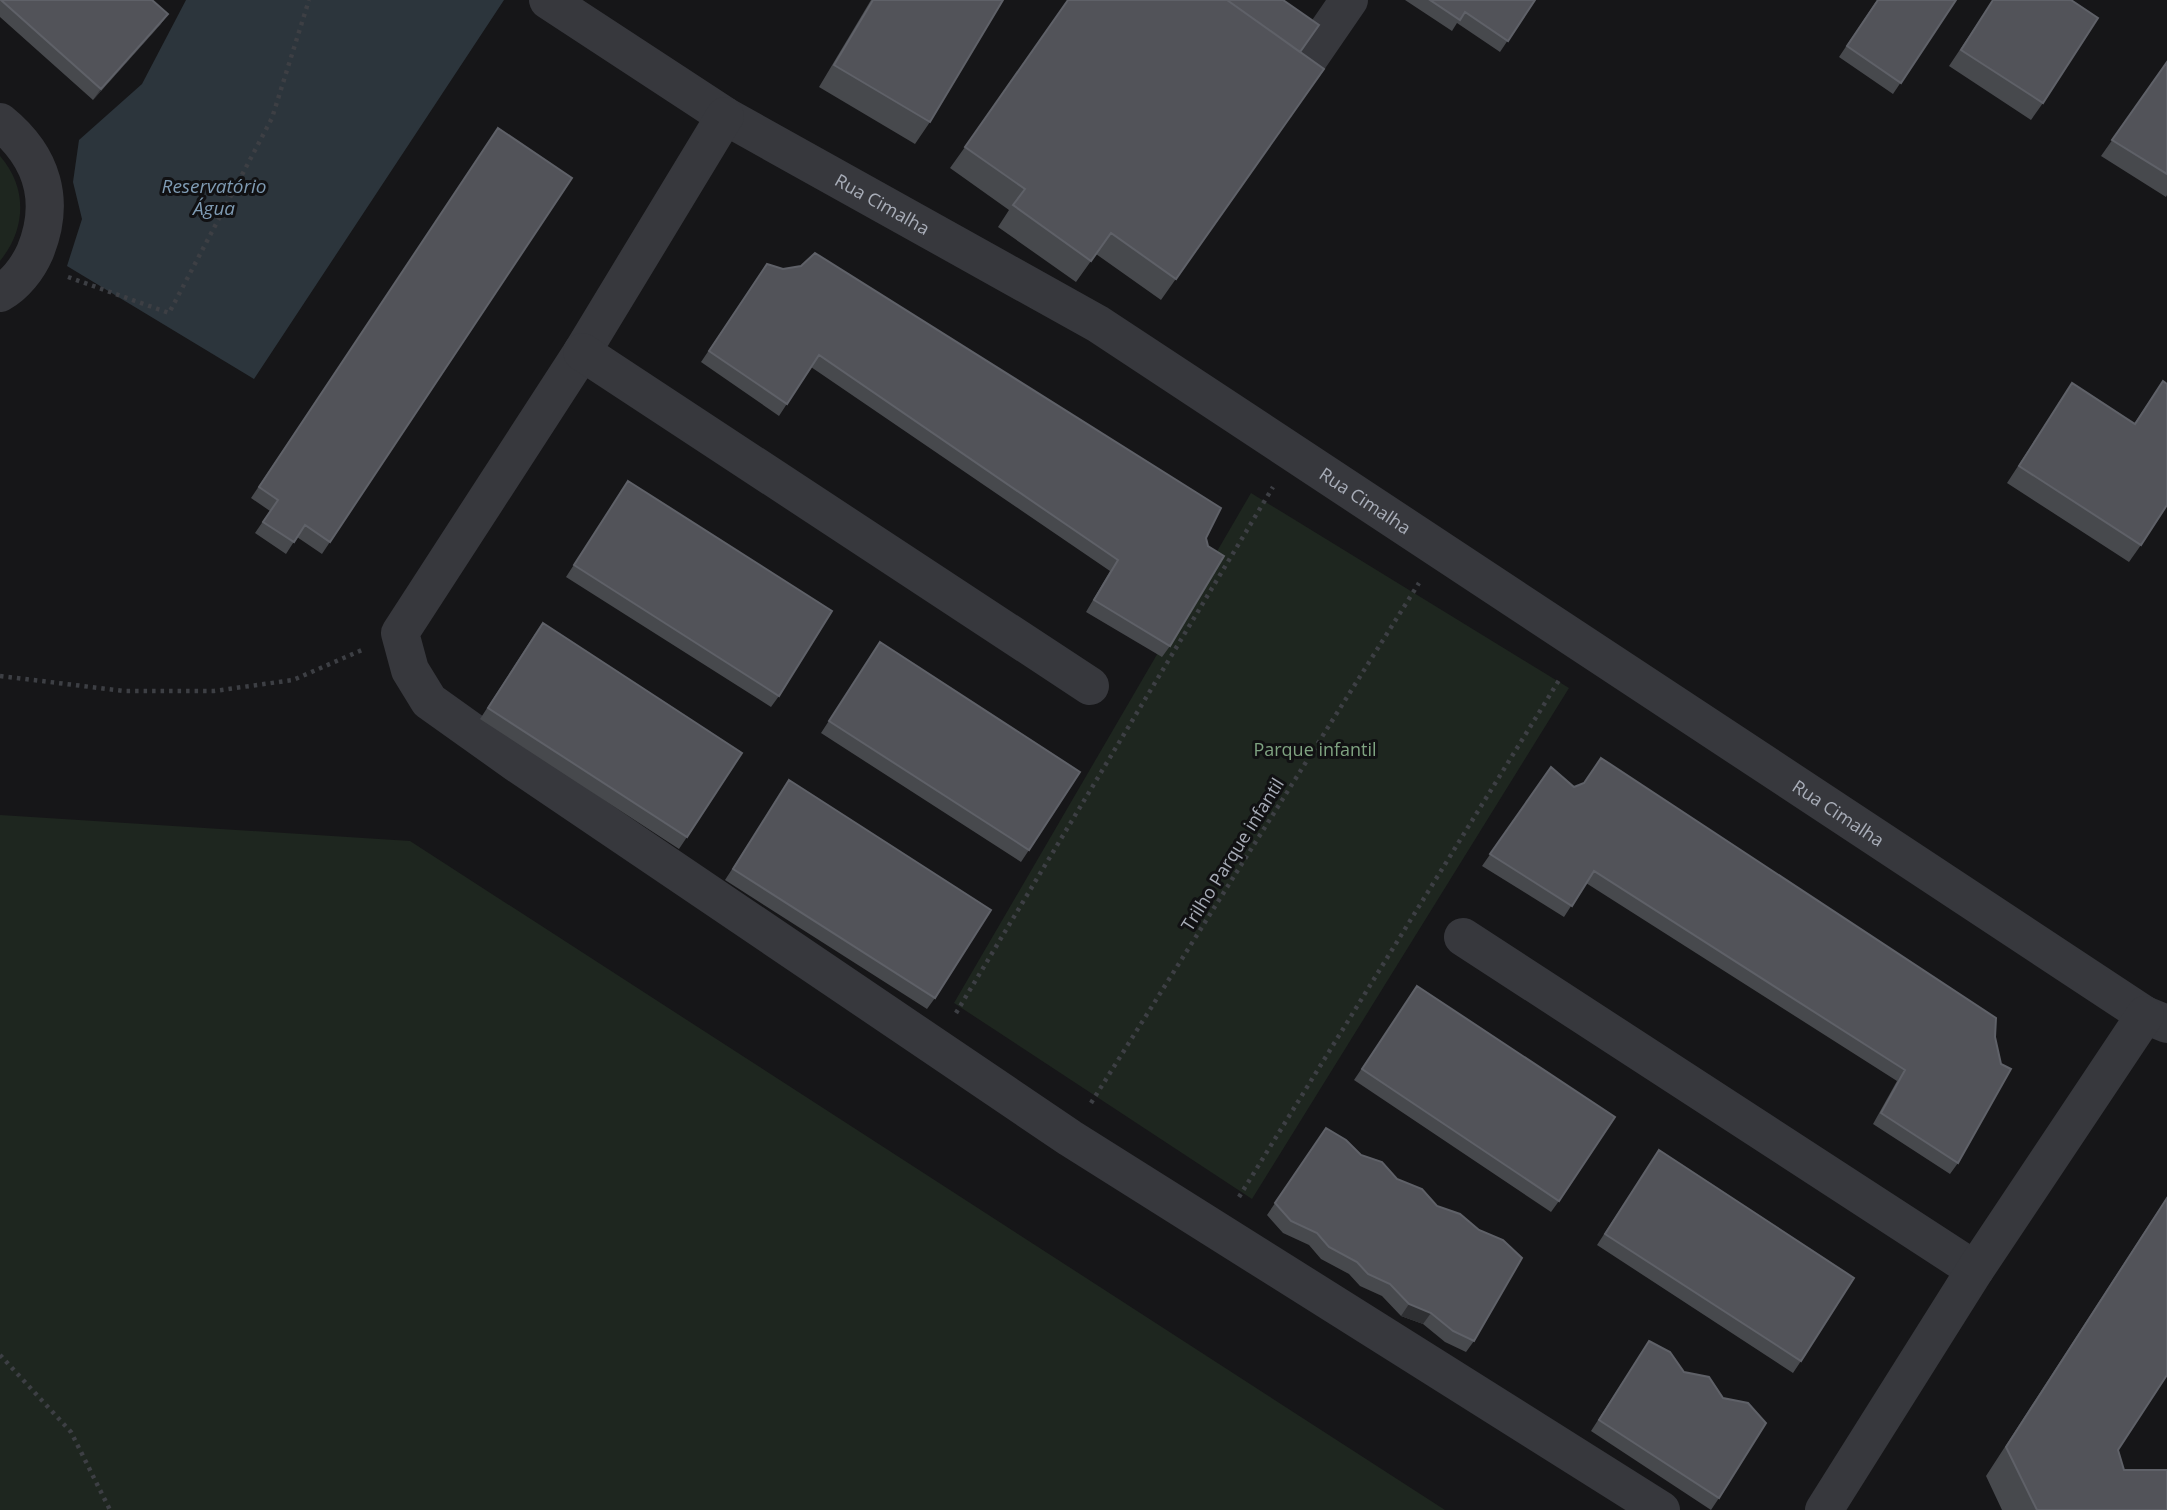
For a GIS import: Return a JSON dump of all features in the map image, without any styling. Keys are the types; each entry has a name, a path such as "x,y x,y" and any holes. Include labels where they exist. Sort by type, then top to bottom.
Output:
{"street":[{"name":"Rua Cimalha","path":"548,0 725,116 1098,324 2156,1020"},
{"path":"1303,67 1349,0"},
{"path":"725,116 582,352 400,633 410,670 429,701 516,764 1070,1138 1661,1510"},
{"path":"0,293 8,289 30,263 43,232 46,198 37,165 6,126"},
{"path":"582,352 1090,686"},
{"path":"1463,937 1975,1270"},
{"path":"1825,1510 1975,1270 2156,1020"}],"path":[{"path":"30,263 169,313 272,118 309,0"},
{"path":"937,1046 1293,453"},
{"name":"Trilho Parque infantil","path":"1070,1138 1440,550"},
{"path":"0,676 124,691 214,691 293,680 400,633"},
{"path":"1219,1230 1582,643"},
{"path":"0,1355 71,1432 110,1510"}],"green space":[{"path":"0,156 15,181 20,208 15,236 0,261"},
{"name":"Parque infantil","path":"1251,493 1569,688 1252,1199 954,1003"},
{"path":"0,815 410,841 1445,1510 0,1510"}],"water":[{"name":"Reservatório Água","path":"186,0 504,0 254,379 67,266 82,219 73,182 79,140 142,84"}],"building":[{"path":"1,0 152,0 168,14 101,89"},
{"path":"873,0 1003,0 930,122 834,65"},
{"path":"1068,0 1227,0 1324,69 1176,279 1111,233 1091,261 1013,205 1025,189 965,147"},
{"path":"1227,0 1283,0 1319,25 1300,52"},
{"path":"1430,0 1535,0 1508,41 1465,12 1460,20"},
{"path":"1878,0 1956,0 1901,83 1847,46"},
{"path":"1993,0 2071,0 2098,18 2043,103 1961,50"},
{"path":"2167,62 2167,174 2112,140"},
{"path":"498,128 572,178 330,542 305,525 294,542 263,522 278,500 259,487"},
{"path":"815,253 1221,508 1206,538 1208,546 1224,556 1170,646 1094,600 1118,560 819,355 787,404 709,351 767,264 783,269 801,266"},
{"path":"2163,381 2167,384 2167,505 2141,545 2019,466 2072,383 2135,424"},
{"path":"628,481 832,611 779,696 574,565"},
{"path":"543,623 742,753 687,837 488,708"},
{"path":"880,642 1080,772 1029,850 829,721"},
{"path":"1601,758 1996,1018 1995,1037 2001,1064 2011,1069 1958,1163 1881,1113 1905,1070 1594,871 1572,906 1490,854 1551,767 1574,787 1584,783"},
{"path":"789,780 991,910 935,998 733,869"},
{"path":"1417,986 1615,1117 1559,1201 1362,1069"},
{"path":"1326,1128 1346,1140 1361,1155 1382,1162 1397,1179 1422,1189 1437,1206 1460,1214 1479,1230 1503,1240 1522,1258 1474,1341 1453,1331 1431,1313 1409,1304 1390,1284 1368,1274 1357,1262 1329,1247 1317,1233 1291,1221 1275,1203"},
{"path":"1659,1150 1854,1278 1801,1361 1605,1234"},
{"path":"2167,1198 2167,1375 2118,1450 2124,1470 2167,1470 2167,1510 2037,1510 2006,1447"},
{"path":"1649,1341 1670,1352 1684,1372 1709,1377 1723,1398 1748,1403 1766,1423 1719,1498 1599,1420"}]}
